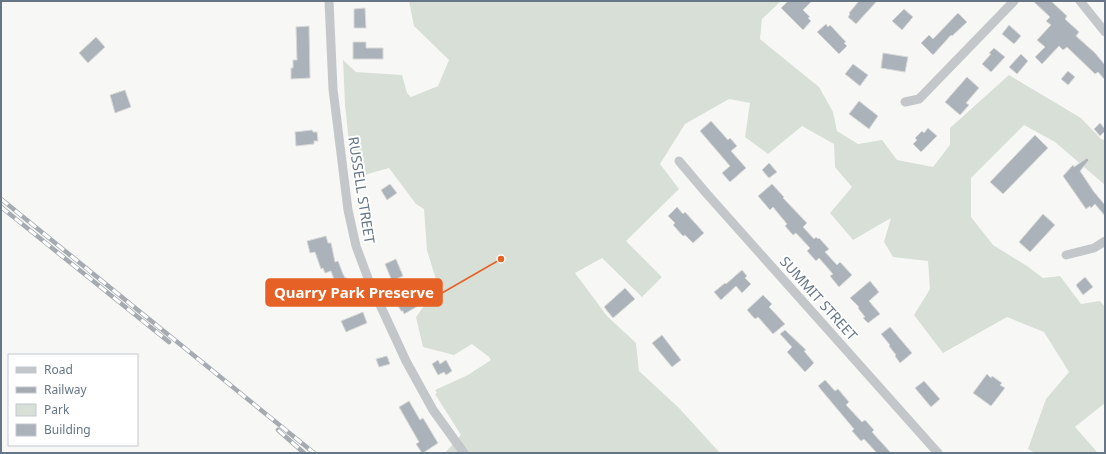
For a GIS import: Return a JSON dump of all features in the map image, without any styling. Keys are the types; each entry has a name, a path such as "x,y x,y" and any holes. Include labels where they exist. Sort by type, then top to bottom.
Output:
{"street":[{"name":"RUSSELL STREET","path":"330,1 333,89 348,210 356,246 369,281 406,361 430,405 464,453"},
{"path":"904,102 919,99 1014,1"},
{"path":"1080,1 1105,32"},
{"name":"SUMMIT STREET","path":"680,161 707,194 938,453"},
{"path":"1066,255 1094,248 1105,241"}],"green space":[{"path":"409,1 781,1 762,19 760,39 819,87 833,112 837,131 858,144 882,140 897,160 933,167 950,145 950,128 1009,75 1081,118 1101,139 1105,140 1105,185 1055,142 1024,125 971,178 971,217 993,245 1027,266 1043,278 1060,276 1081,304 1100,301 1105,307 1105,403 1075,427 1098,453 1035,453 1028,449 1046,399 1069,372 1044,332 1007,317 943,353 914,315 930,289 928,261 893,257 884,242 891,218 853,240 830,213 852,187 835,167 834,144 802,126 768,154 745,137 750,103 729,99 685,124 660,164 679,189 626,241 662,277 642,297 602,258 575,273 607,316 636,343 639,371 679,408 720,453 445,453 461,435 435,394 437,393 435,390 468,375 491,360 472,344 454,355 423,347 416,317 438,286 427,250 424,209 416,204 389,168 357,177 353,180 345,105 343,60 356,72 402,75 407,93 411,97 438,86 449,60 414,26"}],"building":[{"path":"788,1 812,1 803,10 810,17 808,18 811,21 803,30 781,8"},
{"path":"859,1 877,1 856,24 848,17 850,14 849,13"},
{"path":"1033,1 1051,1 1067,16 1065,19 1079,32 1076,36 1095,53 1105,65 1105,80 1098,72 1095,74 1067,47 1063,50 1059,46 1042,64 1035,57 1045,47 1037,40 1051,25 1046,21 1050,17"},
{"path":"365,8 366,28 354,28 354,9"},
{"path":"904,9 913,17 902,30 892,21"},
{"path":"958,13 967,22 952,36 951,35 933,55 921,43 929,35 933,39"},
{"path":"826,24 828,27 830,25 846,42 844,43 847,46 839,54 817,32"},
{"path":"1009,25 1021,36 1014,44 1002,34"},
{"path":"309,26 310,78 291,79 293,60 297,60 296,27"},
{"path":"96,37 105,47 88,63 79,53"},
{"path":"353,42 366,42 366,48 383,48 383,59 353,59"},
{"path":"994,48 1005,57 991,72 982,64"},
{"path":"883,53 908,57 905,72 881,68"},
{"path":"1021,54 1028,61 1017,74 1009,67"},
{"path":"853,64 868,75 860,86 845,74"},
{"path":"1068,71 1075,77 1068,85 1061,79"},
{"path":"967,77 979,88 966,103 969,105 960,115 945,102"},
{"path":"125,90 131,107 115,113 110,95"},
{"path":"859,101 878,116 869,129 849,114"},
{"path":"711,121 728,140 730,138 737,146 731,151 746,168 730,182 722,173 730,166 700,131"},
{"path":"1100,123 1105,131 1100,136 1094,129"},
{"path":"928,128 937,136 921,152 913,144 917,140 915,138 922,131 924,133"},
{"path":"312,130 313,132 317,132 318,141 314,141 314,144 296,146 295,132"},
{"path":"1035,135 1048,148 1003,194 990,182"},
{"path":"1087,158 1089,160 1080,171 1105,205 1105,216 1095,204 1091,208 1090,206 1086,209 1063,176 1073,165 1074,167"},
{"path":"769,163 777,172 769,178 762,170"},
{"path":"390,184 397,193 387,200 381,190"},
{"path":"772,184 807,223 803,227 814,239 816,237 818,239 819,238 829,249 825,252 837,265 840,262 852,275 839,287 830,276 833,274 819,258 816,261 807,251 810,248 796,233 793,235 785,226 787,224 773,207 770,210 758,196"},
{"path":"677,207 683,214 685,212 704,233 693,243 685,235 683,236 673,225 675,223 668,216"},
{"path":"1043,214 1055,225 1030,252 1019,242"},
{"path":"326,236 328,243 331,243 335,262 338,261 350,289 339,293 331,271 325,273 323,268 321,269 315,252 310,253 307,241"},
{"path":"396,259 403,276 392,281 385,264"},
{"path":"742,270 747,276 745,278 751,284 742,293 736,286 721,300 714,292"},
{"path":"1085,277 1093,287 1083,295 1076,285"},
{"path":"870,281 879,292 869,301 880,314 868,323 863,318 865,317 858,308 859,307 850,298"},
{"path":"625,288 635,299 613,318 604,307"},
{"path":"413,292 418,306 404,314 397,304 400,303 398,300"},
{"path":"763,295 772,304 769,307 785,324 773,334 758,317 755,319 747,310"},
{"path":"363,312 367,323 346,332 341,321"},
{"path":"890,327 912,353 900,363 889,346 890,345 881,334"},
{"path":"785,330 806,350 804,351 814,363 805,372 787,352 792,347 780,334"},
{"path":"662,335 681,360 672,367 652,343"},
{"path":"387,356 390,364 379,367 376,359"},
{"path":"438,360 440,364 446,360 452,371 446,375 444,372 438,375 432,364"},
{"path":"987,374 991,378 992,376 1002,383 1000,385 1005,388 991,406 973,393"},
{"path":"825,380 835,391 838,389 849,402 846,405 862,422 865,420 874,430 872,432 891,453 877,453 864,439 861,441 852,431 854,429 818,386"},
{"path":"924,381 940,399 931,407 915,388"},
{"path":"409,401 420,420 423,418 438,443 423,453 416,444 419,442 399,407"}],"railway":[{"path":"1,199 314,453"},
{"path":"1,207 169,342"},
{"path":"278,430 304,453"}],"place":[{"name":"Quarry Park Preserve","path":"501,259"}]}
